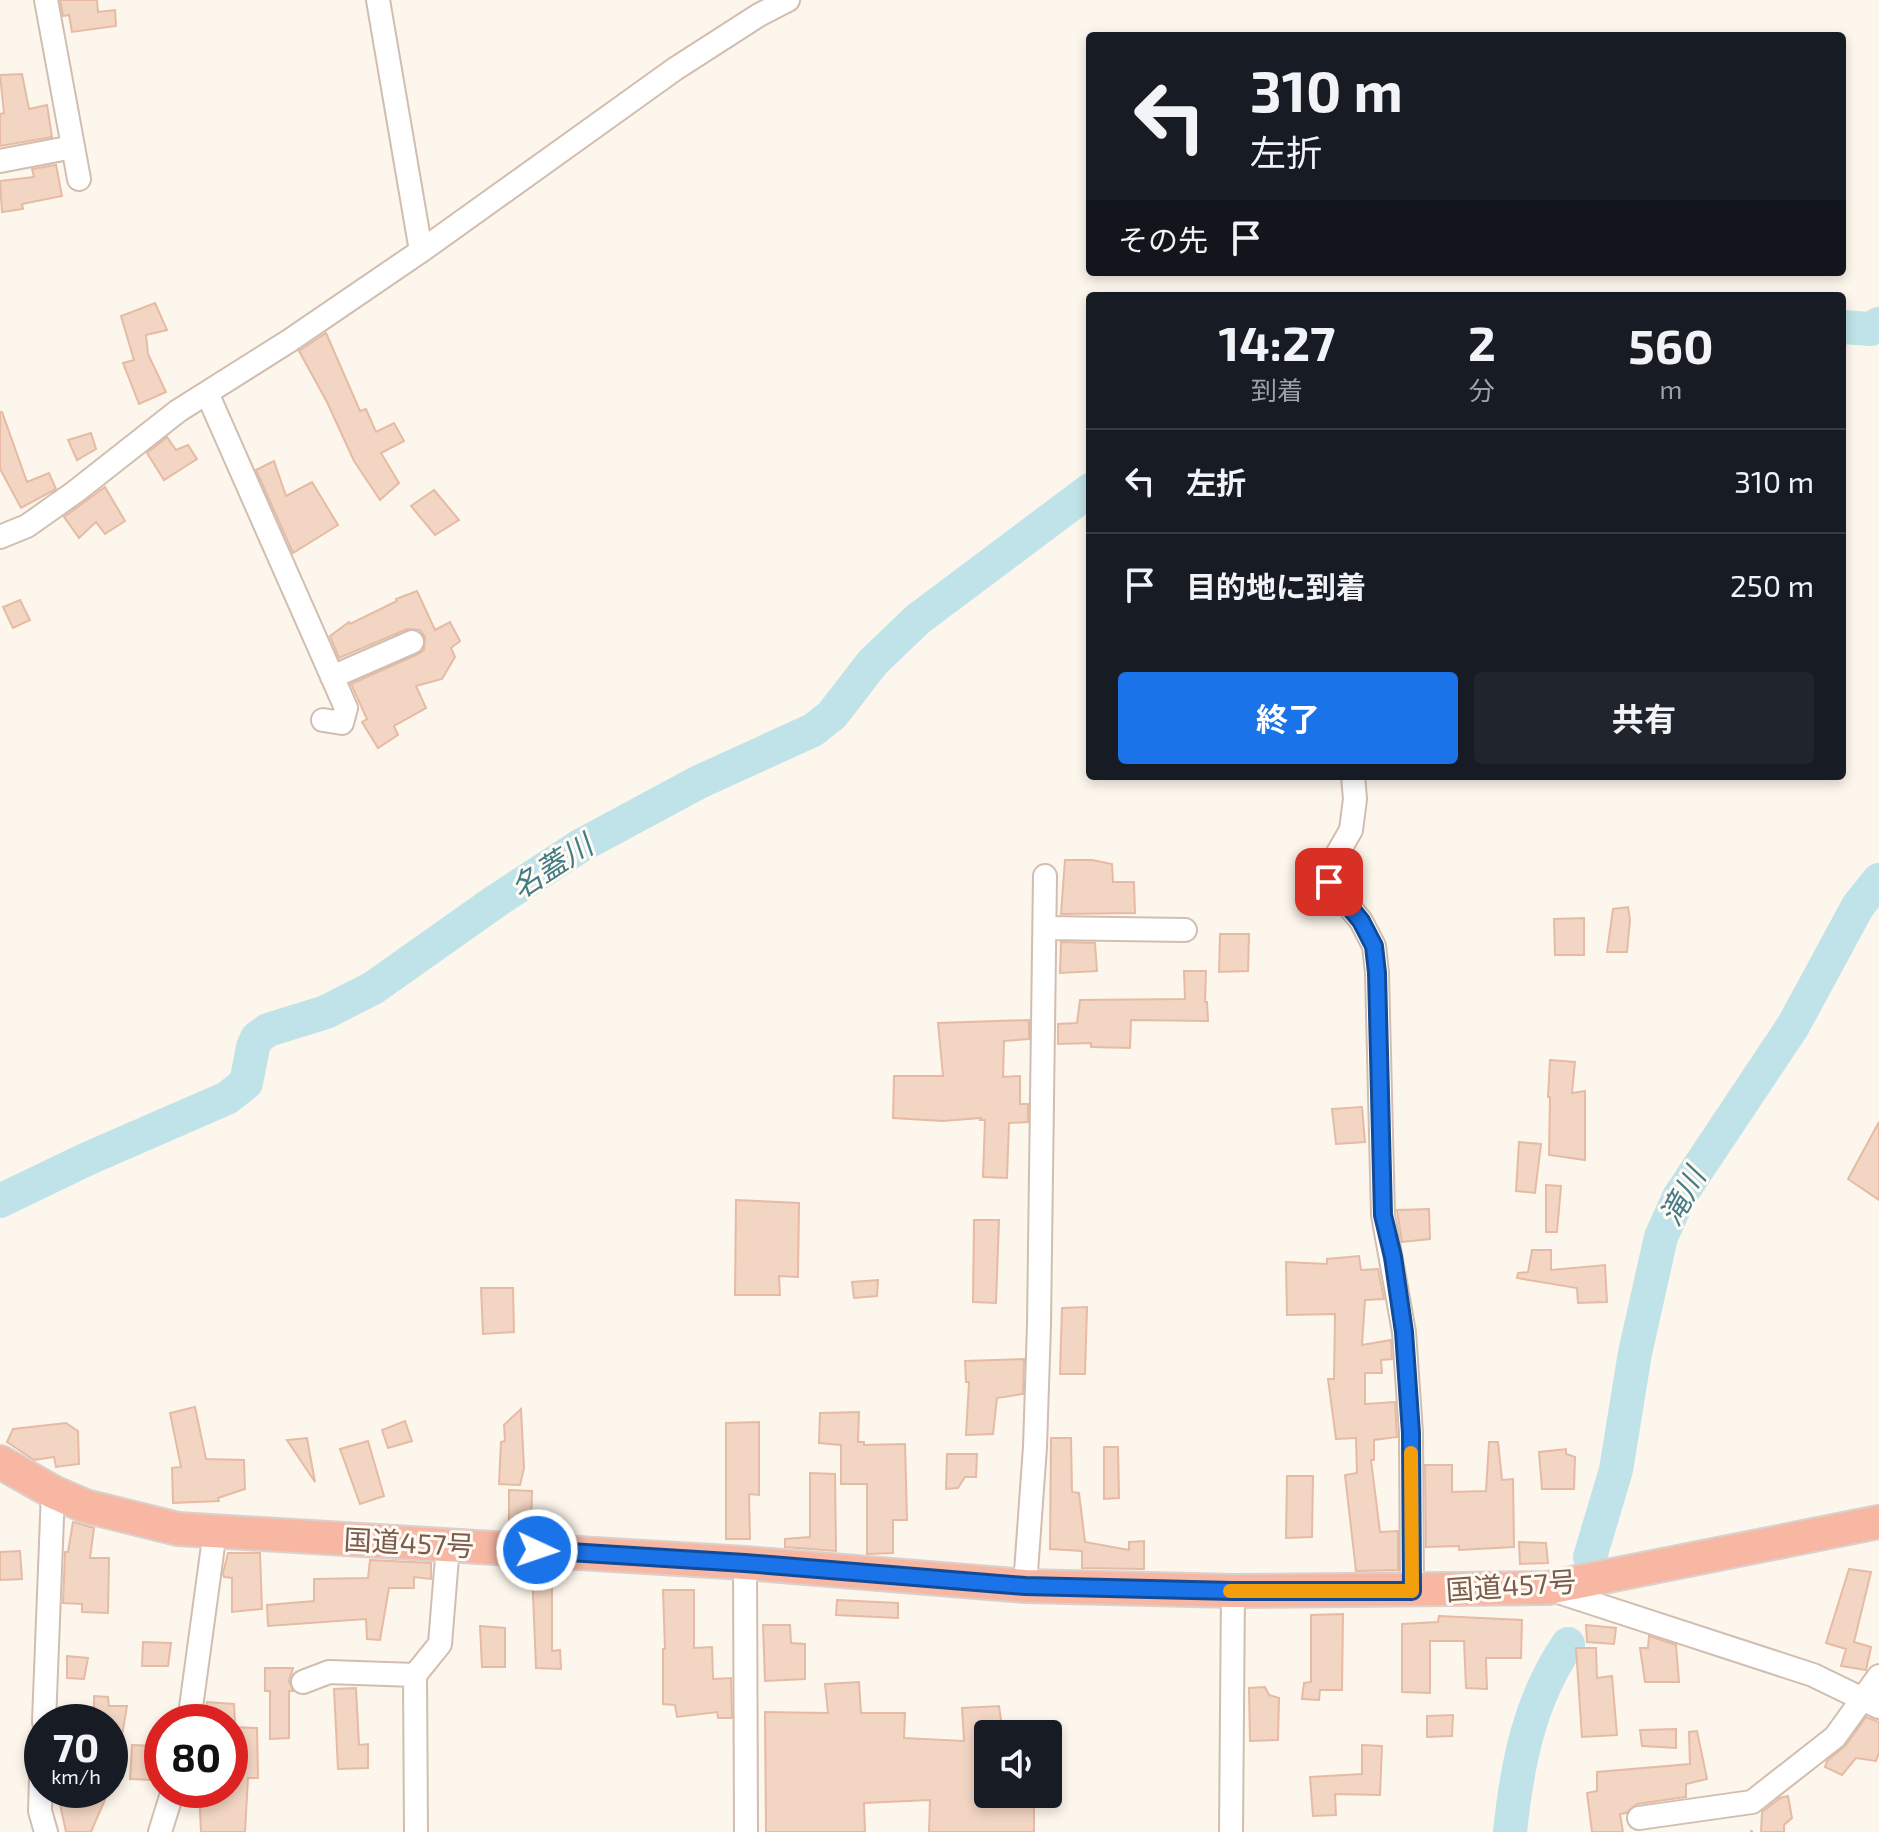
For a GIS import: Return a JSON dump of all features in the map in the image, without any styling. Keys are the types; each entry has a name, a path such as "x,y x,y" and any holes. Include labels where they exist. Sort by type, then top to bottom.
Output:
{"highway":[{"name":"国道457号","path":"0,1462 85,1506 178,1529 745,1563 1025,1586 1233,1591 1548,1588 1879,1522"}],"street":[{"path":"46,0 79,179"},
{"path":"378,0 421,251"},
{"path":"0,537 27,526 178,411 289,341 421,251 675,69 788,0"},
{"path":"0,161 73,147"},
{"path":"207,393 346,708 342,723 323,720"},
{"path":"332,677 412,642"},
{"path":"1353,780 1355,799 1351,830 1332,863 1329,882 1361,921 1374,946 1383,1215 1393,1257 1404,1332 1411,1433 1412,1591"},
{"path":"1025,1586 1035,1447 1039,1324 1045,876"},
{"path":"1046,928 1185,930"},
{"path":"45,1704 53,1492"},
{"path":"191,1704 215,1531"},
{"path":"416,1832 415,1675 440,1644 448,1545"},
{"path":"745,1563 746,1832"},
{"path":"1548,1588 1813,1675 1871,1704"},
{"path":"1231,1832 1233,1591"},
{"path":"303,1682 329,1672 415,1675"},
{"path":"1639,1818 1752,1802 1835,1737 1871,1704 1879,1676"},
{"path":"40,1808 46,1832"},
{"path":"160,1832 167,1808"}],"building":[{"path":"60,0 97,0 98,12 115,10 116,26 72,32 69,15 63,16"},
{"path":"22,74 29,109 47,105 52,137 0,146 0,114 4,113 0,75"},
{"path":"56,165 62,196 22,204 23,209 2,212 0,181 34,177 32,169"},
{"path":"155,303 167,330 146,335 148,354 166,392 139,404 123,363 134,360 121,316"},
{"path":"326,333 360,411 366,409 376,432 394,423 404,441 381,453 399,483 380,500 354,461 299,351"},
{"path":"0,412 27,482 49,473 56,489 21,508 0,469"},
{"path":"91,433 96,449 77,460 68,440"},
{"path":"167,437 176,450 188,445 197,459 164,480 147,453"},
{"path":"274,461 286,496 312,482 338,525 293,553 256,470"},
{"path":"105,487 125,521 105,534 96,522 79,538 64,517"},
{"path":"434,490 459,520 435,535 411,506"},
{"path":"417,591 435,630 450,622 460,641 451,648 455,657 442,679 416,686 426,708 394,726 398,735 378,748 362,722 367,719 351,684 418,654 424,650 425,637 420,630 407,629 339,658 330,636 349,622"},
{"path":"20,600 30,620 13,628 3,607"},
{"path":"1065,860 1112,864 1113,882 1134,882 1135,913 1061,914"},
{"path":"1628,907 1627,952 1607,952 1613,909"},
{"path":"1584,918 1584,955 1555,955 1554,919"},
{"path":"1220,934 1249,934 1248,971 1219,972"},
{"path":"1061,942 1095,943 1097,971 1060,973"},
{"path":"1184,971 1206,971 1208,1021 1131,1020 1130,1048 1091,1047 1091,1043 1058,1044 1058,1024 1077,1023 1080,1000 1185,999"},
{"path":"1029,1020 1029,1039 1004,1041 1003,1077 1020,1076 1020,1104 1028,1104 1028,1122 1009,1123 1007,1178 983,1177 985,1120 893,1118 894,1076 943,1076 938,1023"},
{"path":"1550,1060 1575,1062 1572,1093 1585,1091 1585,1160 1549,1155"},
{"path":"1362,1107 1365,1142 1336,1144 1332,1109"},
{"path":"1879,1122 1879,1200 1848,1179"},
{"path":"1519,1142 1541,1144 1535,1193 1516,1191"},
{"path":"1546,1185 1561,1186 1557,1232 1546,1232"},
{"path":"736,1200 799,1203 798,1277 779,1276 780,1295 735,1295"},
{"path":"1429,1209 1430,1239 1402,1242 1397,1210"},
{"path":"974,1220 999,1220 996,1303 973,1302"},
{"path":"1532,1250 1551,1250 1551,1270 1605,1265 1607,1302 1578,1303 1577,1288 1517,1278 1518,1273 1528,1272"},
{"path":"1359,1256 1361,1270 1378,1269 1384,1299 1365,1300 1362,1345 1391,1340 1392,1359 1381,1360 1382,1373 1365,1373 1365,1404 1395,1402 1397,1437 1374,1440 1374,1460 1371,1460 1380,1532 1398,1531 1398,1570 1356,1571 1345,1475 1357,1473 1356,1438 1336,1439 1328,1379 1334,1379 1335,1314 1287,1315 1286,1262 1327,1264 1327,1259"},
{"path":"878,1280 877,1296 854,1298 852,1282"},
{"path":"481,1288 513,1288 514,1332 483,1334"},
{"path":"1087,1307 1085,1374 1060,1374 1062,1308"},
{"path":"1024,1359 1023,1394 997,1398 993,1434 966,1435 969,1382 966,1382 965,1361"},
{"path":"195,1407 206,1459 244,1460 245,1489 218,1498 219,1501 173,1503 172,1468 181,1467 170,1413"},
{"path":"521,1409 524,1468 520,1485 499,1484 504,1425"},
{"path":"859,1412 858,1442 864,1442 864,1445 905,1444 907,1520 893,1520 893,1553 867,1554 867,1484 841,1484 841,1445 819,1443 820,1413"},
{"path":"405,1421 412,1441 388,1448 382,1430"},
{"path":"759,1422 759,1495 749,1494 750,1539 726,1539 726,1423"},
{"path":"66,1423 78,1431 79,1464 56,1467 54,1457 34,1460 7,1442 13,1429"},
{"path":"307,1438 315,1482 287,1440"},
{"path":"1051,1438 1071,1438 1072,1492 1079,1493 1085,1542 1129,1550 1129,1542 1144,1541 1144,1569 1082,1568 1082,1551 1050,1549"},
{"path":"368,1441 384,1496 360,1504 340,1449"},
{"path":"1489,1442 1498,1442 1502,1480 1513,1479 1514,1547 1459,1550 1459,1546 1426,1547 1425,1465 1452,1465 1452,1492 1486,1491"},
{"path":"1104,1447 1118,1447 1119,1498 1104,1499"},
{"path":"1566,1449 1566,1454 1575,1457 1574,1489 1542,1489 1539,1452"},
{"path":"947,1454 977,1454 976,1477 965,1477 958,1488 946,1489"},
{"path":"810,1473 835,1474 836,1551 785,1547 785,1539 810,1537"},
{"path":"1287,1476 1313,1476 1312,1537 1286,1538"},
{"path":"509,1490 532,1491 531,1527 509,1527"},
{"path":"73,1522 94,1528 90,1558 109,1558 108,1613 82,1612 82,1604 63,1603 65,1552 68,1552"},
{"path":"1519,1542 1546,1543 1548,1563 1520,1564"},
{"path":"20,1551 22,1579 0,1580 0,1552"},
{"path":"228,1553 260,1553 262,1609 232,1612 232,1578 224,1577 223,1573"},
{"path":"370,1560 431,1563 431,1579 414,1577 414,1588 389,1588 380,1640 367,1639 366,1619 268,1626 267,1605 314,1601 314,1579 368,1578"},
{"path":"532,1569 552,1570 552,1651 560,1650 561,1669 536,1668"},
{"path":"1849,1569 1871,1572 1854,1642 1871,1647 1866,1670 1841,1666 1846,1649 1826,1643"},
{"path":"663,1590 694,1590 694,1648 712,1647 713,1679 731,1678 732,1718 718,1718 717,1712 677,1717 675,1705 663,1704"},
{"path":"837,1600 898,1603 898,1618 836,1615"},
{"path":"1343,1614 1342,1690 1320,1690 1319,1700 1302,1699 1304,1683 1311,1682 1311,1615"},
{"path":"1439,1616 1522,1620 1521,1658 1486,1658 1487,1689 1466,1688 1464,1641 1430,1641 1430,1693 1402,1692 1402,1624 1438,1622"},
{"path":"763,1625 790,1625 791,1643 805,1644 805,1679 765,1681"},
{"path":"1586,1625 1616,1628 1614,1644 1587,1642"},
{"path":"480,1626 505,1628 505,1667 482,1667"},
{"path":"1649,1636 1676,1645 1679,1682 1645,1682 1640,1648 1648,1648"},
{"path":"143,1642 171,1643 168,1666 142,1666"},
{"path":"1576,1648 1596,1648 1597,1678 1612,1676 1617,1735 1582,1737"},
{"path":"67,1656 88,1658 84,1679 67,1678"},
{"path":"265,1668 293,1668 289,1681 293,1691 289,1691 289,1738 270,1739 270,1691 265,1691"},
{"path":"859,1682 861,1713 905,1713 904,1738 964,1741 962,1708 999,1706 1001,1720 974,1720 974,1808 1034,1808 1034,1832 929,1832 930,1800 864,1803 865,1832 766,1832 765,1712 828,1713 825,1684"},
{"path":"1265,1687 1269,1695 1279,1698 1278,1740 1250,1741 1249,1688"},
{"path":"356,1688 359,1745 368,1744 368,1768 338,1769 334,1689"},
{"path":"94,1696 108,1697 109,1704 94,1704"},
{"path":"1453,1715 1452,1736 1427,1737 1427,1716"},
{"path":"1866,1717 1879,1722 1876,1761 1856,1758 1842,1775 1825,1767 1827,1761 1846,1745"},
{"path":"248,1728 257,1728 258,1778 248,1778"},
{"path":"1676,1729 1676,1748 1642,1746 1640,1730"},
{"path":"1697,1731 1707,1779 1686,1784 1686,1797 1637,1804 1620,1814 1623,1832 1592,1832 1587,1793 1597,1791 1597,1772 1690,1764 1689,1732"},
{"path":"132,1745 144,1745 144,1780 130,1779"},
{"path":"1362,1745 1382,1746 1380,1795 1335,1794 1336,1815 1313,1816 1310,1777 1362,1774"},
{"path":"1788,1796 1792,1818 1784,1825 1784,1832 1761,1832 1762,1812 1780,1798"},
{"path":"61,1808 101,1808 91,1832 66,1832"},
{"path":"200,1808 246,1808 245,1832 201,1832"}],"waterway":[{"name":"名蓋川","path":"1846,327 1871,329 1879,324"},
{"name":"名蓋川","path":"0,1201 227,1098 246,1083 253,1047 257,1038 268,1030 326,1012 373,988 580,846 699,782 813,730 832,715 873,662 918,619 1086,493"},
{"name":"滝川","path":"1590,1557 1616,1470 1635,1353 1661,1237 1679,1197 1793,1026 1858,906 1879,880"},
{"name":"滝川","path":"1510,1832 1521,1758 1534,1711 1568,1644"}],"slow traffic":[{"path":"1230,1591 1412,1591 1411,1453"}],"route":[{"path":"537,1550 1025,1586 1412,1591 1411,1433 1404,1332 1393,1257 1383,1215 1374,946 1361,921 1329,882"}]}
